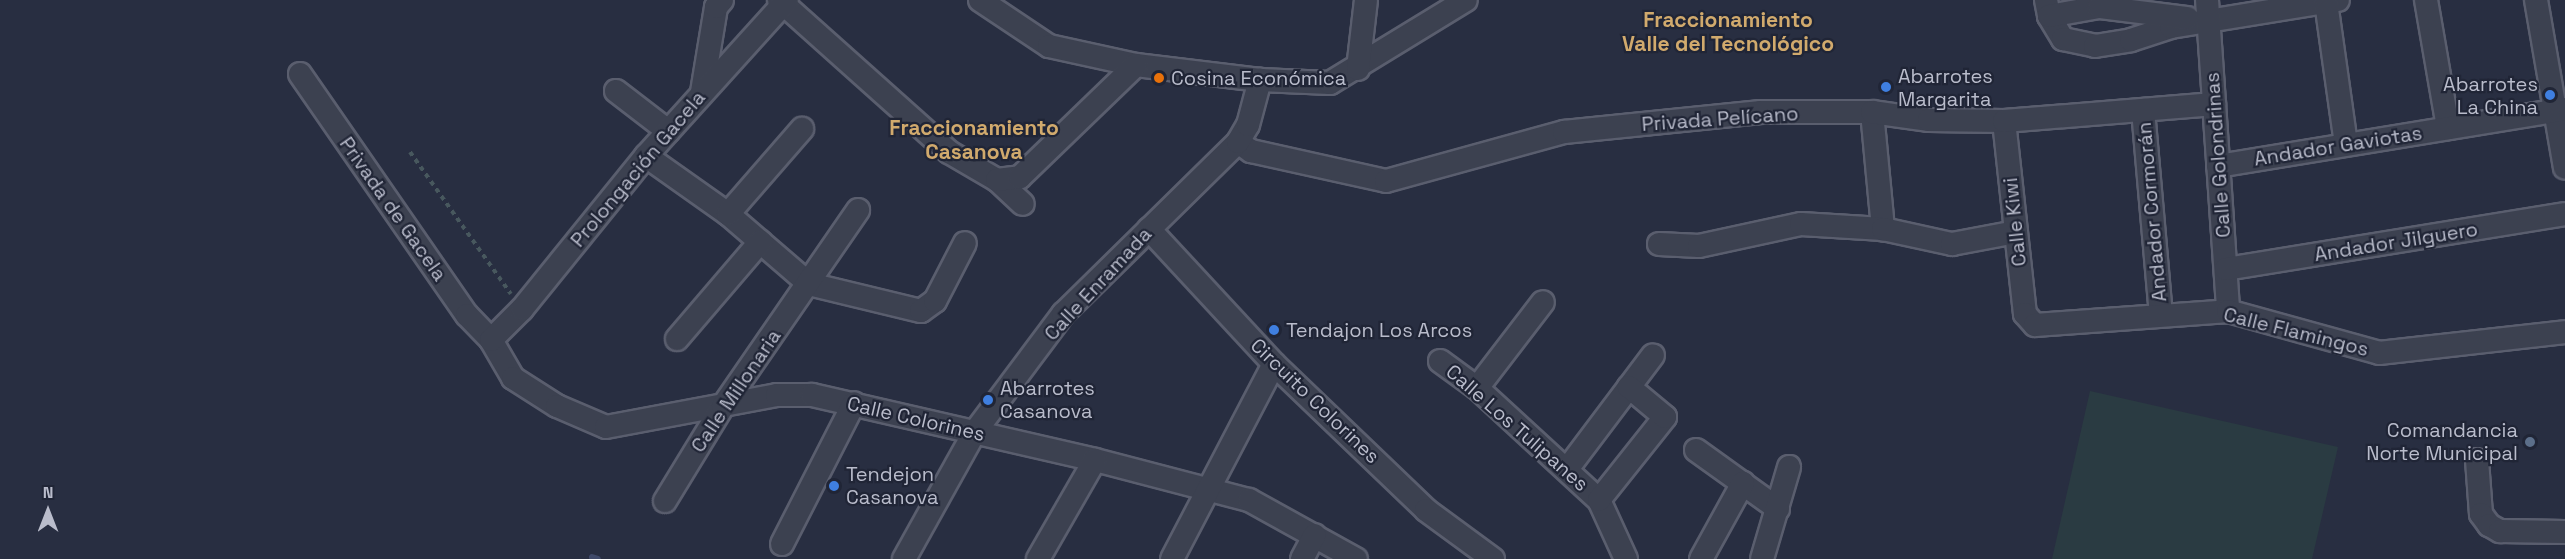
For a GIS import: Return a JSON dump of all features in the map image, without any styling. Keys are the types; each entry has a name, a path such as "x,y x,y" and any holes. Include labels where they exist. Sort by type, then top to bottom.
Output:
{"street":[{"path":"702,92 716,7 722,0"},
{"path":"980,0 1049,46 1136,65 1260,80 1330,83 1358,69 1466,0"},
{"path":"1358,69 1366,0"},
{"path":"2426,0 2448,128"},
{"path":"2536,0 2560,109 2565,168"},
{"path":"783,1 949,152 997,180 1023,204"},
{"name":"Prolongación Gacela","path":"491,340 522,309 646,156 783,1"},
{"path":"2208,10 2095,46 2063,39 2047,8 2208,10 2332,1 2346,144"},
{"name":"Calle Golondrinas","path":"2208,10 2228,311"},
{"path":"997,180 1020,177 1136,65"},
{"name":"Privada de Gacela","path":"300,74 467,315 491,340"},
{"name":"Calle Enramada","path":"904,559 974,433 1064,314 1238,142 1248,125 1260,80"},
{"path":"616,91 668,131"},
{"name":"Privada Pelícano","path":"1238,142 1251,151 1386,181 1564,132 1761,112 1872,112 1929,120 2004,121 2214,104"},
{"name":"Andador Gaviotas","path":"2218,166 2560,109"},
{"name":"Andador Cormorán","path":"2143,110 2161,314"},
{"path":"1872,112 1883,229"},
{"name":"Calle Kiwi","path":"2004,121 2028,321"},
{"path":"728,214 802,129"},
{"path":"646,156 728,214 809,284 921,311 935,301 965,243"},
{"name":"Calle Millonaria","path":"665,501 723,406 858,210"},
{"name":"Andador Jilguero","path":"2226,269 2565,214"},
{"path":"1659,244 1699,246 1801,224 1883,229 1952,244 2016,232"},
{"name":"Circuito Colorines","path":"1149,229 1274,364 1426,510 1493,559"},
{"path":"677,339 760,242"},
{"path":"1477,388 1543,302"},
{"name":"Calle Flamingos","path":"2028,321 2044,326 2161,314 2228,311 2379,353 2565,332"},
{"name":"Calle Colorines","path":"491,340 513,378 557,406 606,427 777,395 812,395 855,403 1095,460 1249,500 1356,559"},
{"path":"1568,468 1653,355"},
{"name":"Calle Los Tulipanes","path":"1440,361 1477,388 1568,468 1599,500 1626,559"},
{"path":"1172,559 1274,364"},
{"path":"1599,500 1665,417 1629,387"},
{"path":"782,544 855,403"},
{"path":"1696,450 1778,509"},
{"path":"1038,559 1095,460"},
{"path":"2477,460 2481,514 2489,525 2500,531 2565,532"},
{"path":"1762,559 1789,467"},
{"path":"1701,559 1743,483"},
{"path":"1302,559 1315,535"}],"path":[{"path":"410,152 522,309"}],"shaded area":[{"path":"2090,391 2338,447 2312,559 2052,559"}],"waterway":[{"path":"592,557 598,559"}],"place":[{"name":"Cosina Económica","path":"1159,78"},
{"name":"Abarrotes Margarita","path":"1886,87"},
{"name":"Abarrotes La China","path":"2550,95"},
{"name":"Tendajon Los Arcos","path":"1274,330"},
{"name":"Abarrotes Casanova","path":"988,400"},
{"name":"Comandancia Norte Municipal","path":"2530,442"},
{"name":"Tendejon Casanova","path":"834,486"}],"district":[{"name":"Fraccionamiento Valle del Tecnológico","path":"1728,32"},
{"name":"Fraccionamiento Casanova","path":"974,140"}]}
